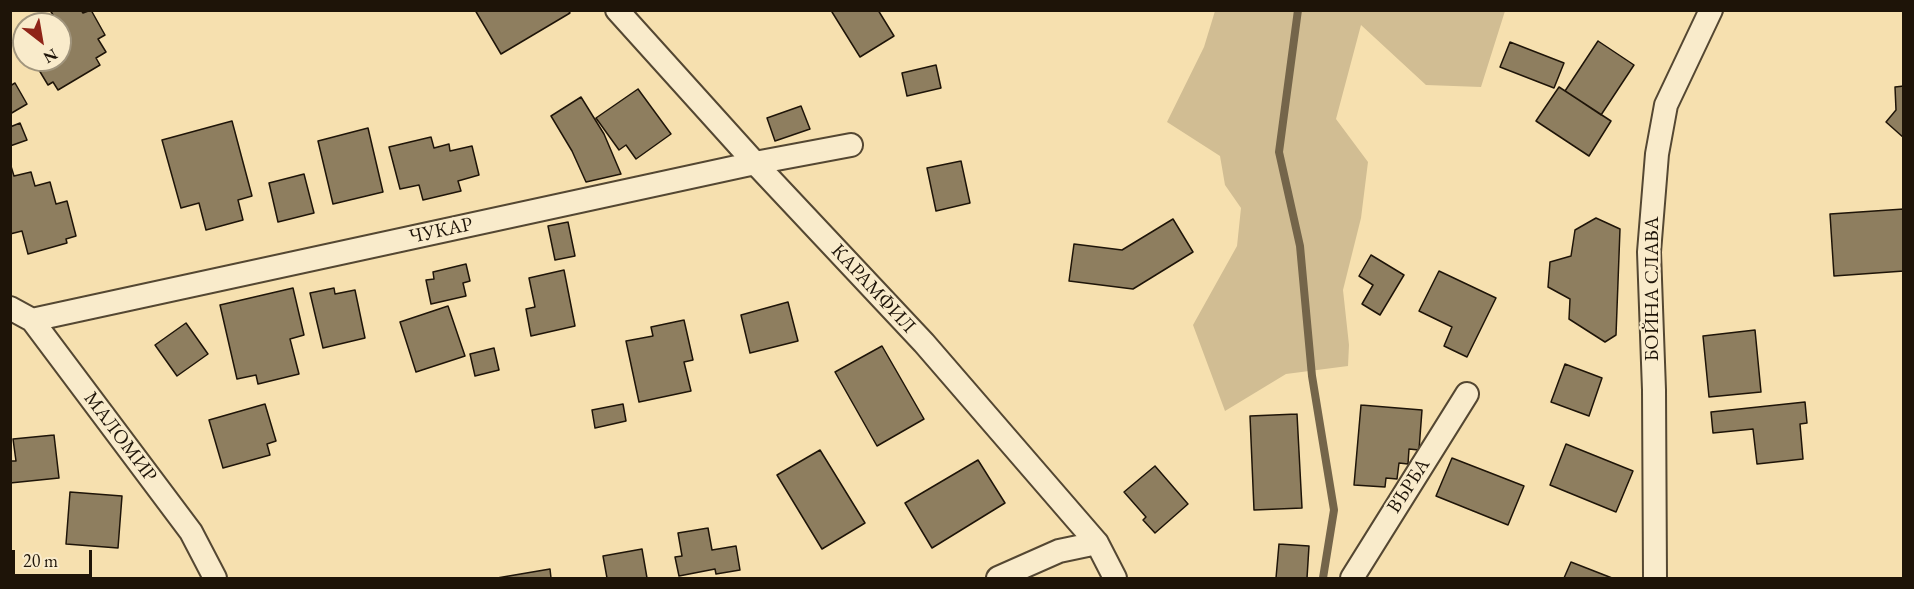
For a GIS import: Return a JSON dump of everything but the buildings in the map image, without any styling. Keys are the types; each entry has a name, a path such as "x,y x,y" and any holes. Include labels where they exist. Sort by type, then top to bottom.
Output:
{"street":[{"name":"КАРАМФИЛ","path":"618,10 754,163 924,343 1097,543 1115,579"},
{"name":"БОЙНА СЛАВА","path":"1655,579 1654,390 1649,252 1657,154 1666,105 1710,10"},
{"name":"ЧУКАР","path":"32,320 754,163 851,145"},
{"name":"МАЛОМИР","path":"10,308 32,320 190,531 215,579"},
{"name":"ВЪРБА","path":"1352,579 1467,394"},
{"path":"998,579 1059,551 1097,543"}],"shaded area":[{"path":"1215,11 1505,11 1481,87 1426,85 1361,25 1336,119 1368,162 1361,218 1343,290 1349,345 1348,366 1286,374 1225,411 1193,325 1237,246 1241,208 1225,185 1220,156 1167,122 1204,47"}],"waterway":[{"path":"1298,10 1279,152 1300,246 1312,376 1334,510 1323,578"}]}
